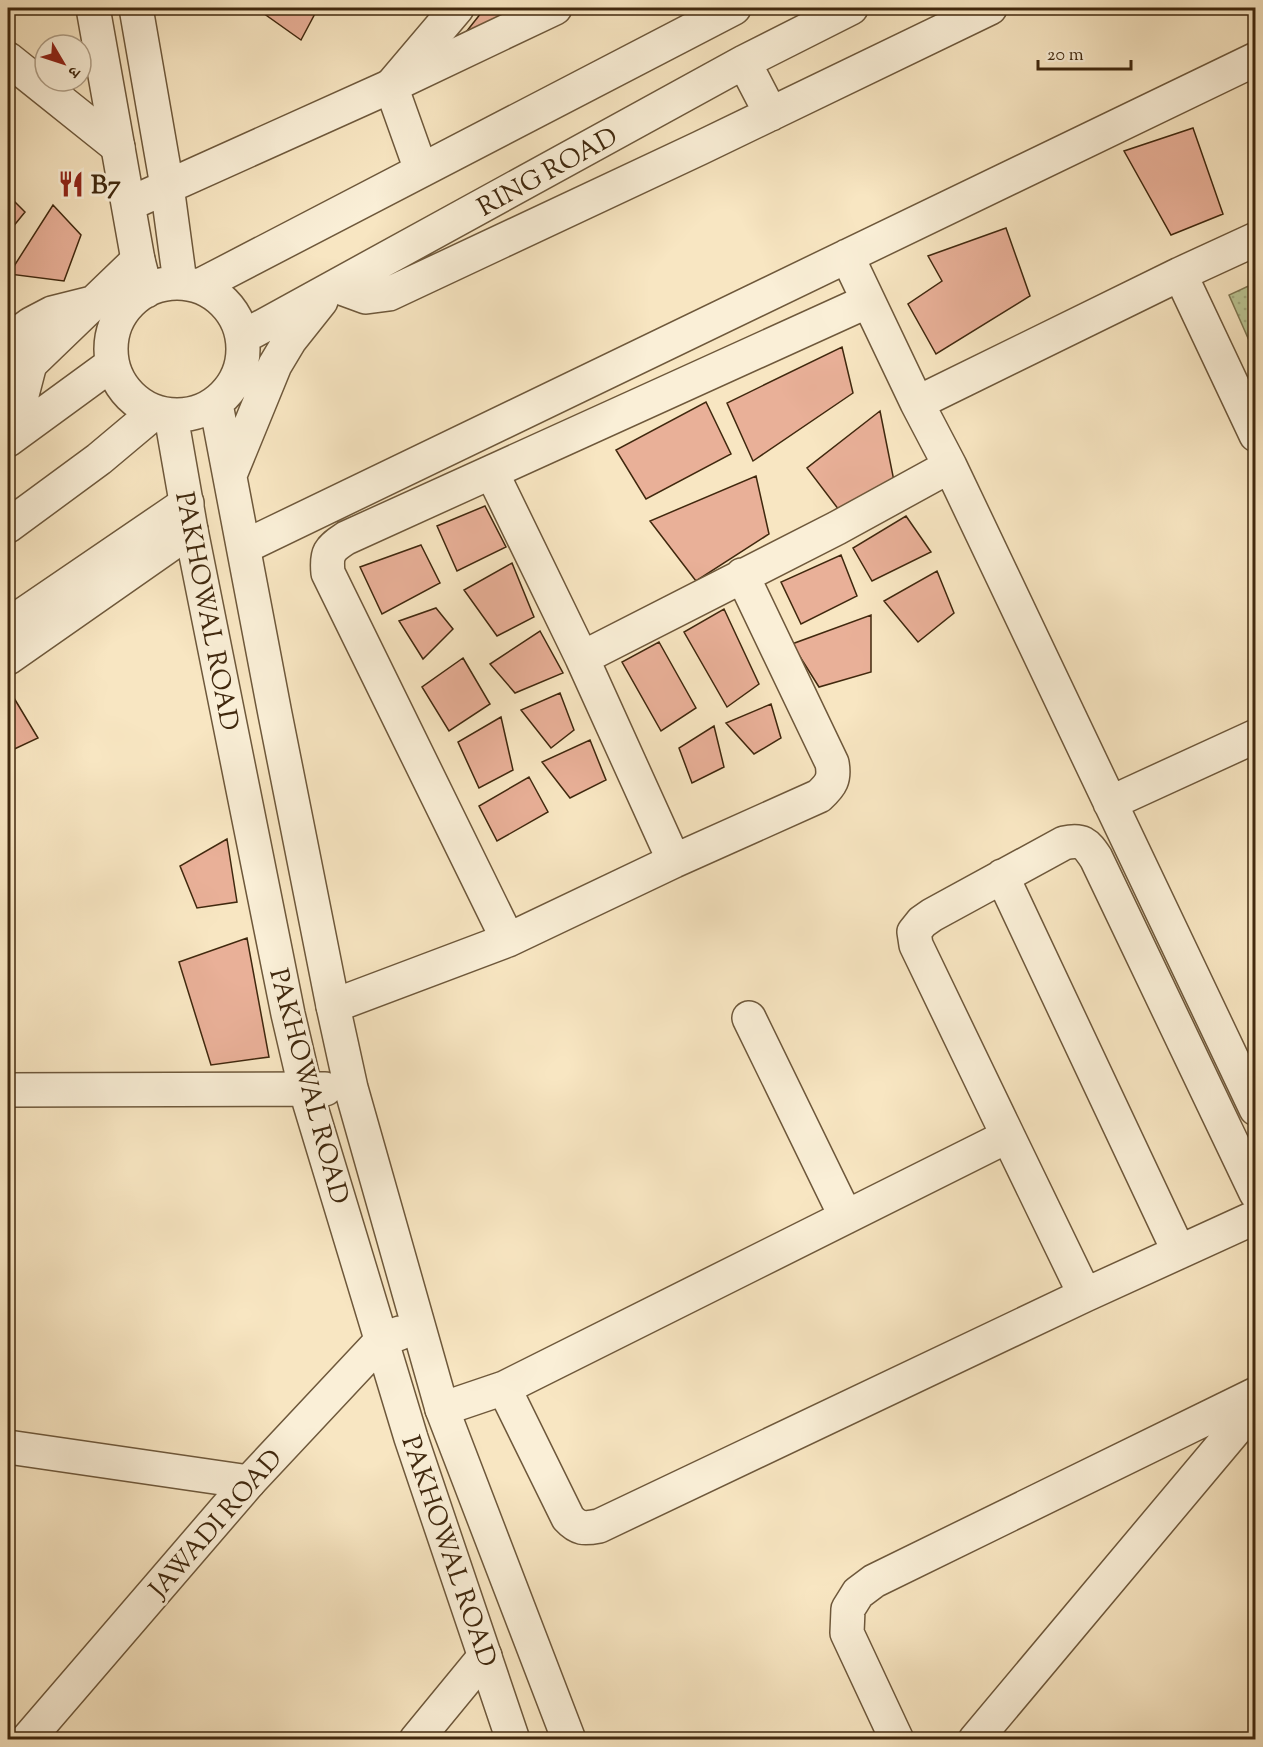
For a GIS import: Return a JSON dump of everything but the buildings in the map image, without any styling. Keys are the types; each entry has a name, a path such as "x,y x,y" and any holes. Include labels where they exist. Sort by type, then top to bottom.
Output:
{"street":[{"path":"93,8 142,276 116,324 111,344 112,364 121,385 136,401 163,414 195,414 216,404 233,386 243,362 243,337 235,315 219,297 190,284"},
{"path":"136,8 167,186 190,284"},
{"path":"391,86 457,8"},
{"path":"129,204 391,86 555,8"},
{"path":"142,276 159,285 190,284 421,170 734,8"},
{"name":"RING ROAD","path":"243,337 744,62 851,8"},
{"path":"230,475 275,365 290,340 333,288 366,297 389,294 990,8"},
{"path":"8,59 118,147"},
{"path":"244,547 1256,59"},
{"path":"744,62 771,114"},
{"path":"391,86 421,170"},
{"path":"917,403 1256,239"},
{"path":"847,256 917,403 950,466 1256,1109"},
{"path":"1180,274 1252,418"},
{"path":"9,439 19,374 94,303 142,276"},
{"path":"508,940 328,573 327,557 334,545 346,538 868,301"},
{"path":"8,341 31,324 52,313 94,303"},
{"path":"9,439 112,364"},
{"name":"PAKHOWAL ROAD","path":"216,404 275,714 351,1088 442,1409 569,1740"},
{"path":"8,526 163,414"},
{"name":"PAKHOWAL ROAD","path":"163,414 189,517 288,1014 306,1091 411,1438 513,1740"},
{"path":"582,658 837,528 950,466"},
{"path":"492,473 582,658 674,861"},
{"path":"8,625 189,517"},
{"path":"8,658 189,517"},
{"path":"333,1006 508,940 674,861 819,796 829,787 834,774 832,763 742,575"},
{"path":"1110,803 1256,736"},
{"path":"1085,1295 916,945 914,932 932,915 1064,843 1077,840 1088,846 1096,858 1256,1193"},
{"path":"1002,876 1179,1252"},
{"path":"749,1018 846,1217"},
{"path":"8,1090 306,1091 351,1088"},
{"path":"442,1409 504,1388 1008,1136"},
{"path":"504,1388 568,1518 577,1527 587,1529 598,1526 1085,1295 1256,1217"},
{"name":"JAWADI ROAD","path":"27,1740 249,1482 382,1340 418,1326"},
{"path":"897,1740 847,1633 848,1609 858,1593 874,1581 1256,1394"},
{"path":"975,1740 1256,1405"},
{"path":"8,1447 249,1482"},
{"path":"416,1740 485,1656"}],"green space":[{"path":"1255,283 1255,354 1229,295"}],"place":[{"name":"B7","path":"71,184"}]}
